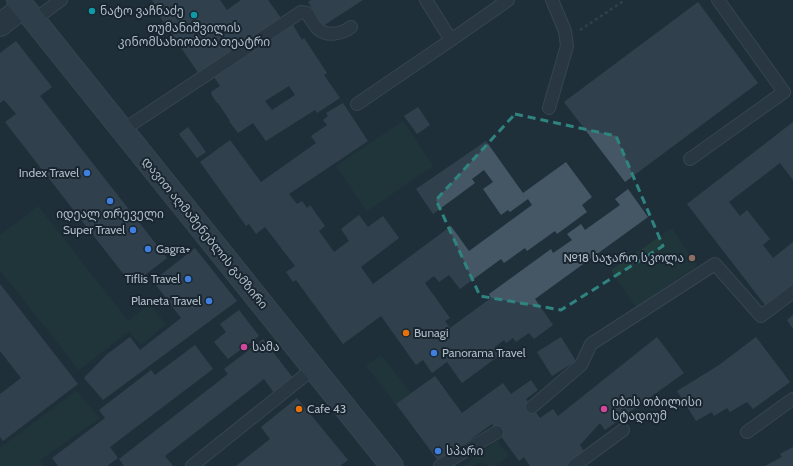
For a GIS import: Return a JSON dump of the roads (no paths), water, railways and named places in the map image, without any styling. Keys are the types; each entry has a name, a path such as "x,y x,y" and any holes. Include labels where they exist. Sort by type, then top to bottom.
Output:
{"main road":[{"name":"დავით აღმაშენებლის გამზირი","path":"25,9 392,466"}],"street":[{"path":"0,25 25,9"}],"lane":[{"path":"25,9 61,0"},
{"path":"426,0 451,40"},
{"path":"357,104 508,0"},
{"path":"549,108 568,46 565,31 552,0"},
{"path":"690,159 784,92 718,0"},
{"path":"123,130 301,12 307,13 318,29 329,34 346,31 351,27"},
{"path":"532,407 581,365 591,344 716,264 761,316 793,292"},
{"path":"192,466 314,368"},
{"path":"747,432 793,399"},
{"path":"574,466 623,430"},
{"path":"440,466 498,432"}],"place":[{"name":"ნატო ვაჩნაძე","path":"92,11"},
{"name":"თუმანიშვილის კინომსახიობთა თეატრი","path":"194,15"},
{"name":"Index Travel","path":"87,173"},
{"name":"იდეალ თრეველი","path":"110,201"},
{"name":"Super Travel","path":"133,230"},
{"name":"Gagra+","path":"148,249"},
{"name":"№18 საჯარო სკოლა","path":"692,258"},
{"name":"Tiflis Travel","path":"188,279"},
{"name":"Planeta Travel","path":"209,301"},
{"name":"Bunagi","path":"406,333"},
{"name":"სამა","path":"244,347"},
{"name":"Panorama Travel","path":"434,353"},
{"name":"Cafe 43","path":"299,409"},
{"name":"იბის თბილისი სტადიუმ","path":"604,409"},
{"name":"სპარი","path":"438,451"}]}
